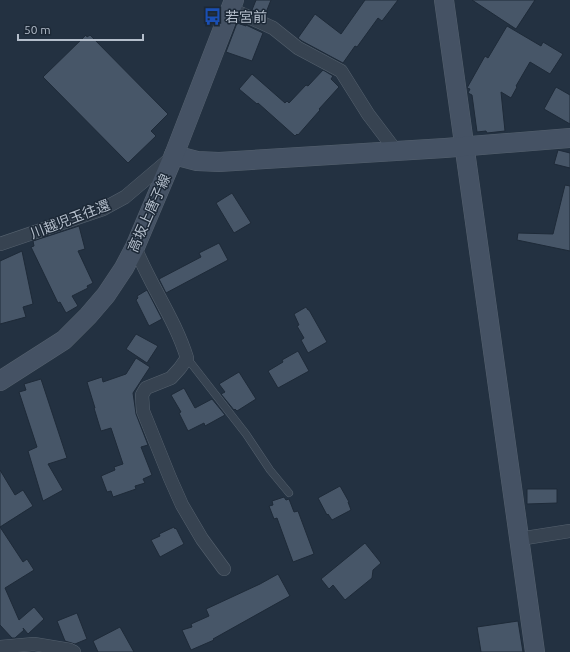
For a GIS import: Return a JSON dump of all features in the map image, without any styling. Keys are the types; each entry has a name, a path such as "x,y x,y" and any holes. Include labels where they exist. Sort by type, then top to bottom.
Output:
{"street":[{"path":"444,0 536,652"},
{"path":"232,4 273,28 298,48 341,71 368,114 396,151"},
{"name":"高坂上唐子線","path":"0,381 64,340 106,295 124,268 135,247 174,155 232,4"},
{"path":"174,155 197,161 219,162 570,138"},
{"name":"川越児玉往還","path":"0,244 103,209 125,197 174,155"},
{"path":"135,247 142,265 172,321 187,358 171,378 146,388 142,395 143,411 182,506 202,539 224,569"},
{"path":"519,539 570,531"},
{"path":"0,647 34,644 74,652"}],"lane":[{"path":"187,358 246,434 270,470 289,493"}],"building":[{"path":"256,0 271,0 265,15 252,10"},
{"path":"365,0 398,0 382,21 378,18 357,47 355,46 343,63 298,38 315,14 341,34"},
{"path":"472,0 535,0 516,29"},
{"path":"237,23 246,25 263,33 252,61 226,52"},
{"path":"507,26 541,46 543,42 563,54 550,74 530,62 511,98 501,92 505,131 487,133 486,131 477,132 472,95 468,93 470,89 467,88 485,56 488,58"},
{"path":"86,35 87,37 90,35 168,114 151,131 156,136 128,163 43,77"},
{"path":"323,70 333,76 331,79 339,87 298,135 297,134 295,136 258,103 257,104 239,89 252,74 285,103 287,101 289,103"},
{"path":"556,87 570,95 570,124 544,109"},
{"path":"558,150 570,153 570,168 554,164"},
{"path":"565,185 570,186 570,251 517,240 518,233 553,234"},
{"path":"232,193 251,223 234,233 216,203"},
{"path":"79,226 85,249 78,251 93,283 87,286 88,288 72,296 78,306 66,313 60,302 58,303 31,247 34,246 33,241"},
{"path":"219,243 228,260 166,293 159,279 201,257 199,253"},
{"path":"22,251 33,304 23,307 26,317 0,324 0,261"},
{"path":"147,290 162,319 149,326 136,300 138,298 137,296"},
{"path":"306,307 327,342 308,353 301,340 304,338 297,326 299,325 294,314"},
{"path":"136,334 158,346 147,363 126,349"},
{"path":"298,351 309,371 278,388 268,371 283,362 282,360"},
{"path":"136,358 150,367 133,393 136,414 148,445 141,447 152,475 143,479 145,483 135,486 136,489 113,497 111,491 107,492 101,476 115,470 114,467 123,464 111,428 101,431 87,382 102,377 103,382 126,374"},
{"path":"239,372 256,399 237,411 235,409 234,410 221,394 225,392 219,384"},
{"path":"41,379 67,458 48,464 63,490 43,501 28,451 37,447 19,392 26,390 24,384"},
{"path":"184,388 195,408 212,399 225,415 205,426 204,423 188,431 179,413 181,412 171,395"},
{"path":"0,470 15,495 23,490 33,506 0,527"},
{"path":"340,486 349,502 351,510 332,520 328,514 327,515 318,498"},
{"path":"527,489 557,489 557,503 527,504"},
{"path":"284,497 286,500 289,499 294,512 298,511 314,554 293,562 277,518 274,519 269,506 273,505 272,501"},
{"path":"0,527 23,562 27,559 34,570 5,588 19,620 34,607 44,619 28,634 23,628 24,630 15,638 12,638 0,625"},
{"path":"174,527 175,529 176,528 184,544 160,557 151,540 160,536 159,534"},
{"path":"365,543 381,563 373,570 372,578 345,600 333,585 329,589 321,579"},
{"path":"278,574 290,596 213,639 214,640 191,650 182,630 192,627 191,624 209,616 206,609"},
{"path":"77,613 87,639 75,644 65,641 57,621"},
{"path":"518,621 523,652 481,652 477,627"},
{"path":"120,627 134,652 98,652 93,641"}],"place":[{"name":"若宮前","path":"212,17"}]}
